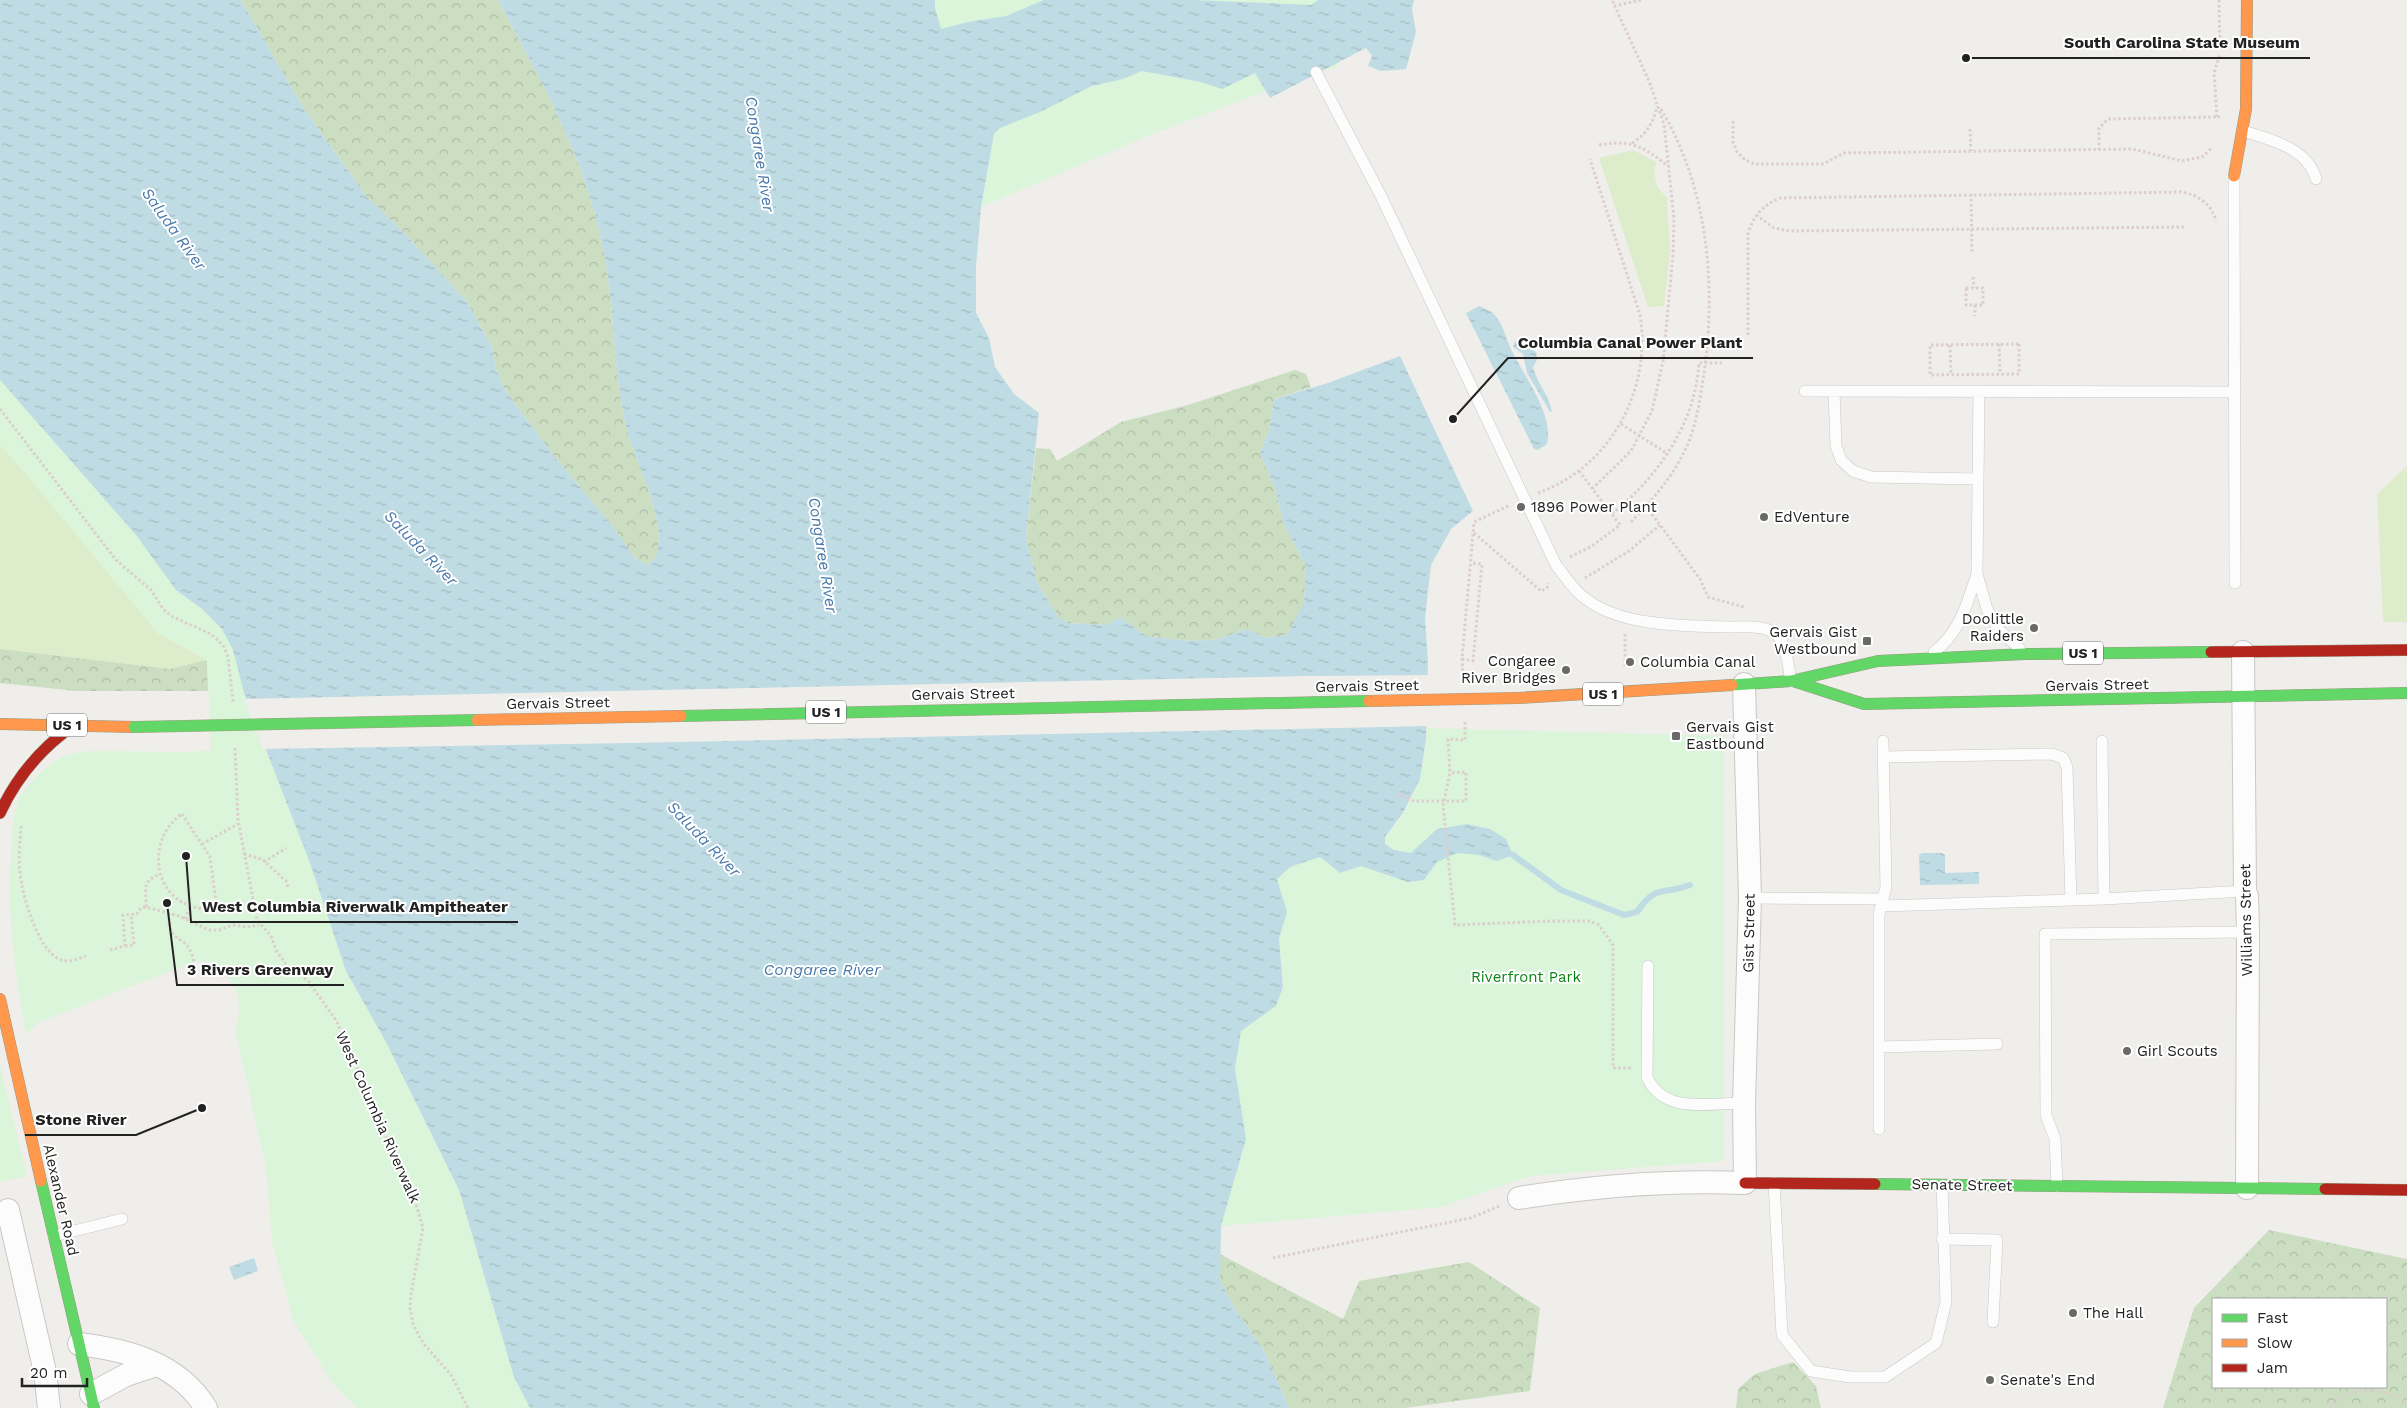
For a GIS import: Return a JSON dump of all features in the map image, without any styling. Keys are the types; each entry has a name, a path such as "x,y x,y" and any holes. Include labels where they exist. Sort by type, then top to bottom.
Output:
{"main road":[{"path":"2234,176 2243,131 2248,88 2247,0"},
{"name":"Gervais Street","path":"74,725 134,727 1518,698 1791,681 1878,661 1924,658 2025,654 2407,650"},
{"name":"Gervais Street","path":"1791,681 1864,704 2407,693"},
{"name":"US 1","path":"0,724 74,725"},
{"path":"0,813 9,792 24,770 53,740 74,725"},
{"name":"Alexander Road","path":"0,999 92,1401"},
{"name":"Senate Street","path":"1745,1183 2407,1190"}],"street":[{"name":"Williams Street","path":"2243,652 2245,891 2247,896 2248,932 2247,1188"},
{"name":"Gist Street","path":"1744,684 1750,898 1744,1103 1745,1183"},
{"name":"Senate Street","path":"1519,1198 1565,1191 1674,1182 1745,1183"},
{"path":"8,1210 45,1372 49,1408"},
{"path":"79,1344 131,1353 170,1371 189,1386 206,1408"},
{"path":"92,1401 126,1375 156,1365"}],"lane":[{"path":"1316,72 1381,196 1556,565 1586,600 1613,614 1698,627 1756,628 1777,634 1782,643 1791,681"},
{"path":"2243,131 2273,140 2288,147 2306,161 2316,179"},
{"path":"2234,176 2235,584"},
{"path":"1805,391 2235,392"},
{"path":"1834,391 1836,446 1841,460 1854,471 1871,477 1978,479"},
{"path":"1979,391 1977,574 1987,609 2007,639 2025,654"},
{"path":"1924,658 1945,643 1956,628 1977,574"},
{"path":"1879,1128 1879,914 1886,887 1884,741"},
{"path":"2102,741 2104,899"},
{"path":"1883,757 2052,754 2062,758 2067,767 2071,900"},
{"path":"1750,898 1882,902 2071,900 2245,891"},
{"path":"2057,1186 2055,1139 2046,1115 2045,934 2248,932"},
{"path":"1648,966 1647,1077 1652,1090 1664,1099 1678,1104 1744,1103"},
{"path":"1879,1047 1997,1044"},
{"path":"1774,1183 1782,1335 1811,1371 1850,1377 1885,1377 1936,1343 1946,1302 1942,1239 1942,1185"},
{"path":"54,1236 122,1219"},
{"path":"1942,1239 1997,1240 1993,1322"}],"path":[{"path":"1612,0 1658,104 1679,143 1701,216 1710,289 1710,328 1695,427 1675,469 1631,522"},
{"path":"1614,6 1641,0"},
{"path":"2217,117 2214,74 2220,55 2219,0"},
{"path":"1632,143 1654,120 1658,104"},
{"path":"1592,489 1620,463 1640,436 1652,412 1658,390 1667,326 1674,219 1666,136 1658,104"},
{"path":"2099,150 2099,128 2108,120 2223,118"},
{"path":"1733,121 1733,142 1737,152 1745,160 1760,165 1823,164 1844,153 2133,149 2182,161 2202,157 2216,144"},
{"path":"1970,128 1970,151"},
{"path":"1599,145 1618,142 1632,143 1668,166"},
{"path":"1522,494 1556,487 1601,452 1621,424 1635,389 1640,369 1643,332 1636,297 1590,159"},
{"path":"1748,335 1747,239 1750,226 1756,215 1768,204 1786,197 2181,192 2193,195 2206,203 2213,214 2216,226"},
{"path":"1971,194 1972,254"},
{"path":"1756,215 1774,228 1790,231 2184,228"},
{"path":"1973,277 1974,288"},
{"path":"1966,288 1974,288 1983,288 1984,305 1966,305 1966,288"},
{"path":"1974,305 1975,316"},
{"path":"1999,344 2000,374"},
{"path":"1999,344 2019,344 2019,374 1930,375 1930,345 1999,344"},
{"path":"1950,345 1951,374"},
{"path":"1612,514 1646,484 1668,454 1685,419 1699,364 1722,363"},
{"path":"0,409 116,560 151,590 163,609 171,616 211,634 223,645 228,657 231,674 233,712"},
{"path":"1621,424 1668,454"},
{"path":"1556,565 1592,546 1620,525 1579,471"},
{"path":"1646,506 1700,579 1708,598 1744,607"},
{"path":"1604,566 1629,550 1660,525"},
{"path":"1474,532 1536,588"},
{"path":"1462,660 1473,661 1482,564 1471,563"},
{"path":"1626,617 1626,666"},
{"name":"West Columbia Riverwalk","path":"235,739 238,824 259,925 270,936 277,952 286,964 308,982 320,995 337,1022 348,1048 354,1056 362,1086 379,1124 412,1187 423,1228 411,1294 410,1308 413,1324 423,1343 451,1375 468,1408"},
{"path":"1398,794 1414,801 1466,800 1466,772 1450,773"},
{"path":"182,814 202,844 210,857 217,909 190,906 173,895 160,874 157,852 166,830 174,819 182,814"},
{"path":"21,824 20,872 28,907 37,932 44,945 59,960 68,962 86,956"},
{"path":"202,844 238,824"},
{"path":"264,862 286,848"},
{"path":"244,854 264,862 287,882 288,888"},
{"path":"146,906 144,889 147,884 160,874"},
{"path":"125,946 122,915 137,914 141,908 146,906 213,930 233,925 247,927 259,925"},
{"path":"185,919 190,906"},
{"path":"169,913 170,928 175,938 190,949 194,962"},
{"path":"110,950 134,945 131,915"},
{"path":"1455,917 1455,925 1552,921 1594,922 1602,928 1613,945 1613,1068 1635,1068"},
{"path":"1273,1258 1470,1218 1519,1198"},
{"path":"2330,1408 2346,1395 2360,1392 2390,1394 2407,1404"}],"green space":[{"path":"241,0 498,0 561,123 587,187 597,220 608,276 622,408 631,443 649,491 658,524 659,539 657,553 648,565 634,557 614,528 554,456 505,390 496,369 492,347 467,302 407,236 366,196 302,106"},
{"path":"935,0 1319,0 1338,67 1316,72 1155,133 981,207 994,134 952,72 935,8"},
{"path":"1633,150 1656,162 1657,186 1667,197 1670,251 1664,306 1648,307 1599,158"},
{"path":"1295,370 1306,374 1311,387 1274,399 1269,431 1260,453 1275,489 1284,524 1306,566 1304,604 1287,635 1265,638 1247,629 1219,639 1194,641 1148,637 1120,617 1107,625 1068,623 1059,618 1038,585 1026,539 1036,448 1050,449 1057,461 1121,422 1188,405"},
{"path":"0,380 136,535 176,590 202,609 222,629 233,650 244,693 310,863 346,971 386,1042 459,1190 514,1377 530,1408 357,1408 333,1384 294,1322 272,1242 266,1168 236,1033 239,1010 238,996 232,983 219,966 206,961 194,962 37,1023 26,1035 15,968 10,903 13,824 17,804 25,790 45,768 60,758 73,753 211,750 207,660 159,634 0,445"},
{"path":"0,445 159,634 207,660 171,674 0,664"},
{"path":"2407,466 2407,622 2383,622 2377,494"},
{"path":"0,649 170,669 207,660 208,691 77,691 0,683"},
{"name":"Riverfront Park","path":"1427,728 1724,736 1724,1161 1530,1176 1441,1207 1221,1226 1246,1139 1235,1069 1241,1031 1276,1006 1283,987 1279,939 1287,912 1277,879 1290,867 1320,857 1340,873 1385,837 1395,826 1411,800 1421,772"},
{"path":"0,1065 27,1176 0,1182"},
{"path":"2269,1230 2407,1259 2407,1408 2163,1408 2194,1308"},
{"path":"1220,1254 1343,1319 1359,1281 1469,1262 1540,1308 1530,1391 1405,1408 1289,1408 1265,1352 1235,1309 1220,1280"},
{"path":"1793,1362 1816,1386 1821,1408 1736,1408 1738,1389 1755,1374"}],"water":[{"name":"Congaree River","path":"0,0 241,0 302,106 366,196 407,236 467,302 492,347 496,369 505,390 554,456 614,528 634,557 648,565 657,553 659,539 658,524 649,491 631,443 622,408 608,276 597,220 587,187 561,123 498,0 935,0 935,8 941,29 968,22 1006,16 1044,0 1193,0 1311,5 1318,0 1414,0 1412,9 1416,32 1406,69 1381,71 1368,66 1372,56 1366,48 1270,98 1255,73 1222,89 1201,82 1142,71 1123,79 1092,86 1040,112 1000,128 994,134 981,207 976,267 976,313 989,338 995,367 1014,394 1039,413 1026,539 1038,585 1059,618 1068,623 1107,625 1120,617 1148,637 1194,641 1219,639 1247,629 1265,638 1287,635 1304,603 1306,566 1284,524 1275,489 1260,453 1269,431 1274,399 1328,383 1400,356 1473,511 1451,529 1431,565 1425,618 1428,661 1426,739 1420,779 1403,813 1385,837 1385,844 1394,850 1411,853 1437,829 1467,824 1490,829 1506,839 1513,855 1497,861 1479,855 1457,853 1437,862 1424,880 1408,882 1361,866 1340,873 1320,857 1290,867 1277,879 1287,912 1279,939 1283,987 1276,1006 1241,1031 1235,1069 1246,1139 1221,1226 1220,1280 1235,1309 1265,1352 1289,1408 530,1408 514,1377 459,1190 386,1042 346,971 310,863 244,693 233,650 222,629 202,609 176,590 136,535 0,380"},
{"path":"1479,306 1493,313 1500,322 1512,351 1542,408 1548,432 1547,444 1538,450 1534,449 1466,313"},
{"path":"1515,341 1536,352 1537,360 1533,367 1552,411 1550,412 1527,373 1523,354 1513,347"},
{"path":"1922,853 1942,853 1945,855 1945,873 1979,872 1979,884 1920,885 1919,855"},
{"path":"254,1258 258,1271 234,1280 229,1267"}],"pier":[{"path":"1430,675 1429,726 630,743 263,749 244,699 1308,676"}],"waterway":[{"path":"1513,855 1561,890 1624,915 1637,912 1655,894 1690,885"}],"traffic: fast":[{"path":"1732,685 1791,681 1878,661 2025,654 2211,652"},
{"path":"1793,681 1864,704 2407,693"},
{"path":"681,716 1369,701"},
{"path":"134,727 477,720"},
{"path":"41,1181 94,1408"},
{"path":"1875,1184 2325,1189"}],"traffic: slow":[{"path":"2234,176 2246,109 2247,0"},
{"path":"1518,698 1732,685"},
{"path":"1369,701 1518,698"},
{"path":"477,720 681,716"},
{"path":"0,724 134,727"},
{"path":"0,999 41,1181"}],"traffic: jam":[{"path":"2211,652 2407,650"},
{"path":"0,813 14,787 31,764 51,743 74,725"},
{"path":"1745,1183 1875,1184"},
{"path":"2325,1189 2407,1190"}],"place":[{"name":"South Carolina State Museum","path":"1966,58"},
{"name":"Columbia Canal Power Plant","path":"1453,419"},
{"name":"1896 Power Plant","path":"1521,507"},
{"name":"EdVenture","path":"1764,517"},
{"name":"Doolittle Raiders","path":"2034,628"},
{"name":"Gervais Gist Westbound","path":"1867,641"},
{"name":"Columbia Canal","path":"1630,662"},
{"name":"Congaree River Bridges","path":"1566,670"},
{"name":"Gervais Gist Eastbound","path":"1676,736"},
{"name":"West Columbia Riverwalk Ampitheater","path":"186,856"},
{"name":"3 Rivers Greenway","path":"167,903"},
{"name":"Girl Scouts","path":"2127,1051"},
{"name":"Stone River","path":"202,1108"},
{"name":"The Hall","path":"2073,1313"},
{"name":"Senate's End","path":"1990,1380"}],"water label":[{"name":"Saluda River","path":"174,229"},
{"name":"Saluda River","path":"421,548"},
{"name":"Saluda River","path":"704,839"}]}
